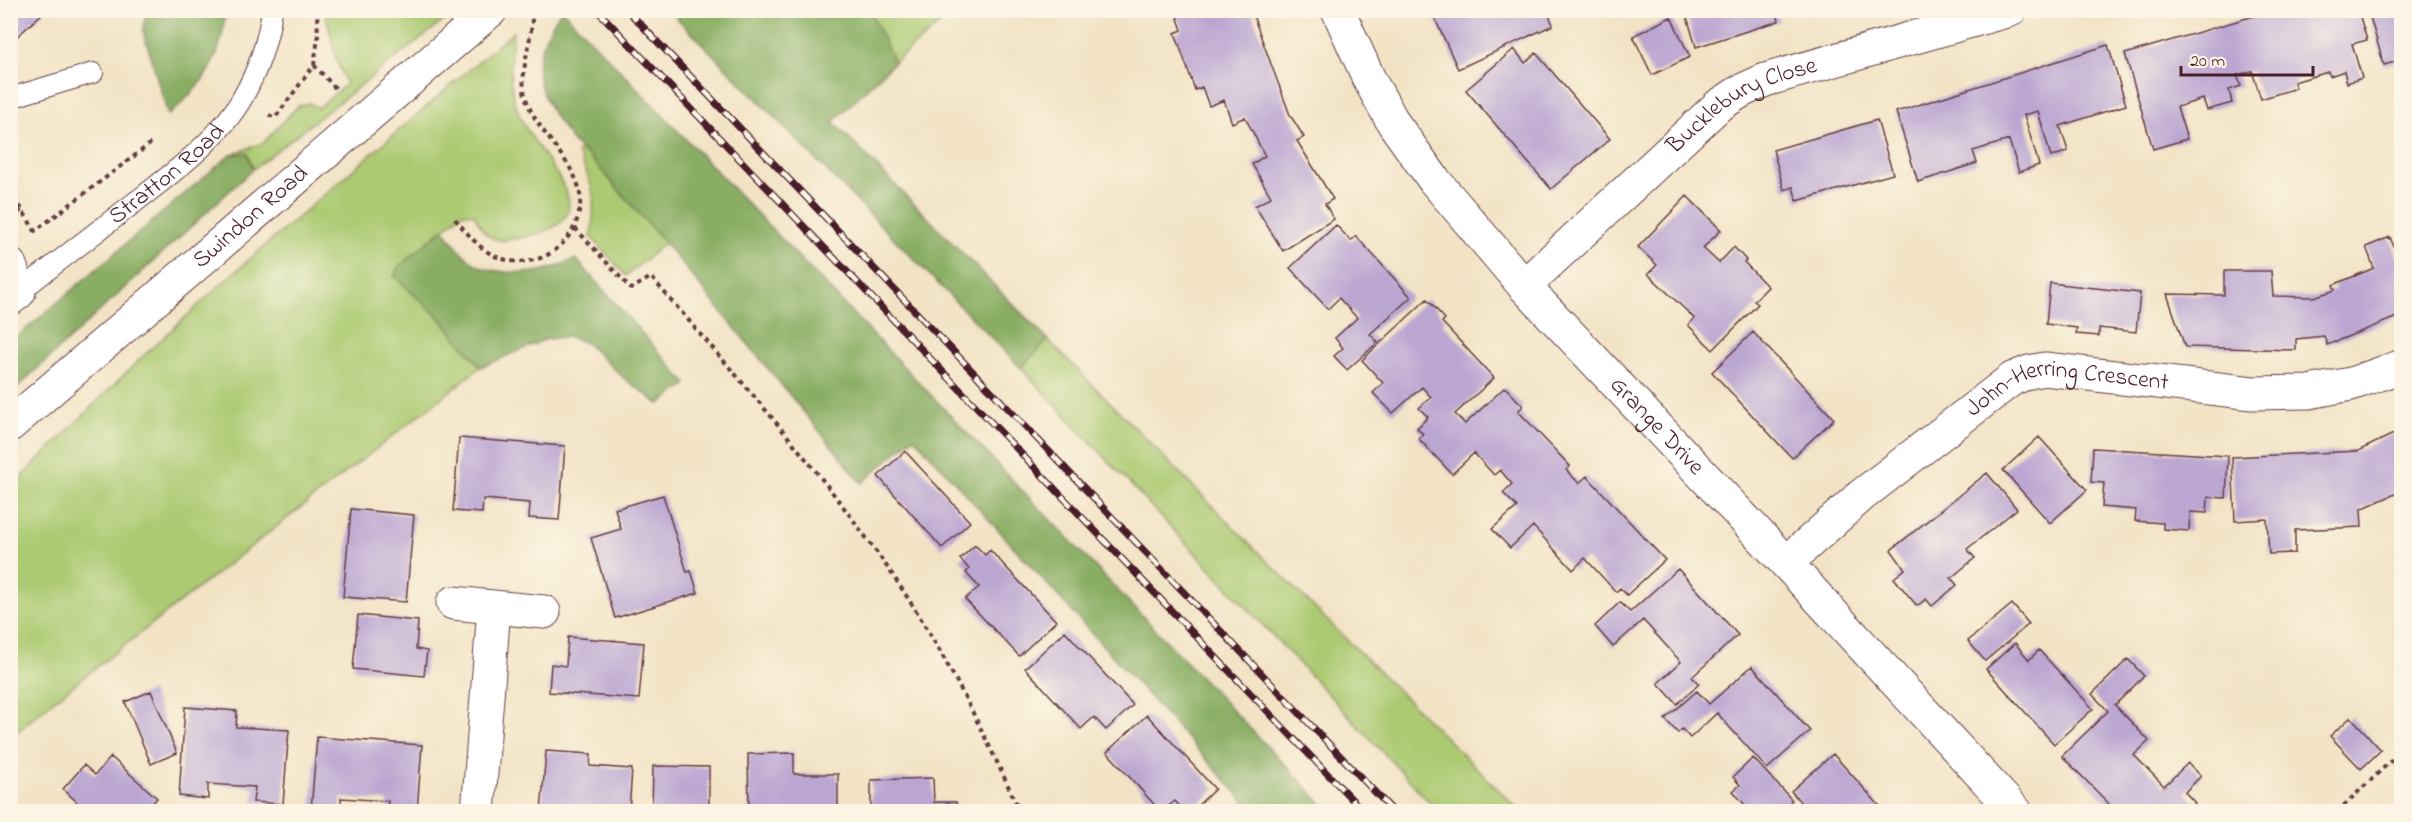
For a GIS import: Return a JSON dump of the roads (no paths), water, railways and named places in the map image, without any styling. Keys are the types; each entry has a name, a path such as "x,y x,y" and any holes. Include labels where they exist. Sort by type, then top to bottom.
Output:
{"street":[{"name":"Swindon Road","path":"10,425 491,10"},
{"name":"Grange Drive","path":"1338,10 1369,79 1394,124 1434,180 1524,286 1786,563 2016,812"},
{"name":"Bucklebury Close","path":"1524,286 1709,114 1741,91 1765,80 2010,10"},
{"name":"John-Herring Crescent","path":"1786,563 1862,495 2012,379 2029,372 2045,369 2264,393 2309,392 2351,384 2402,366"},
{"path":"453,603 543,612"},
{"path":"478,812 494,608"}],"lane":[{"name":"Stratton Road","path":"13,285 182,164 228,118 255,74 269,34 272,10"},
{"path":"10,98 93,73"}],"railway":[{"path":"597,10 1364,812"},
{"path":"627,10 1394,812"}]}
